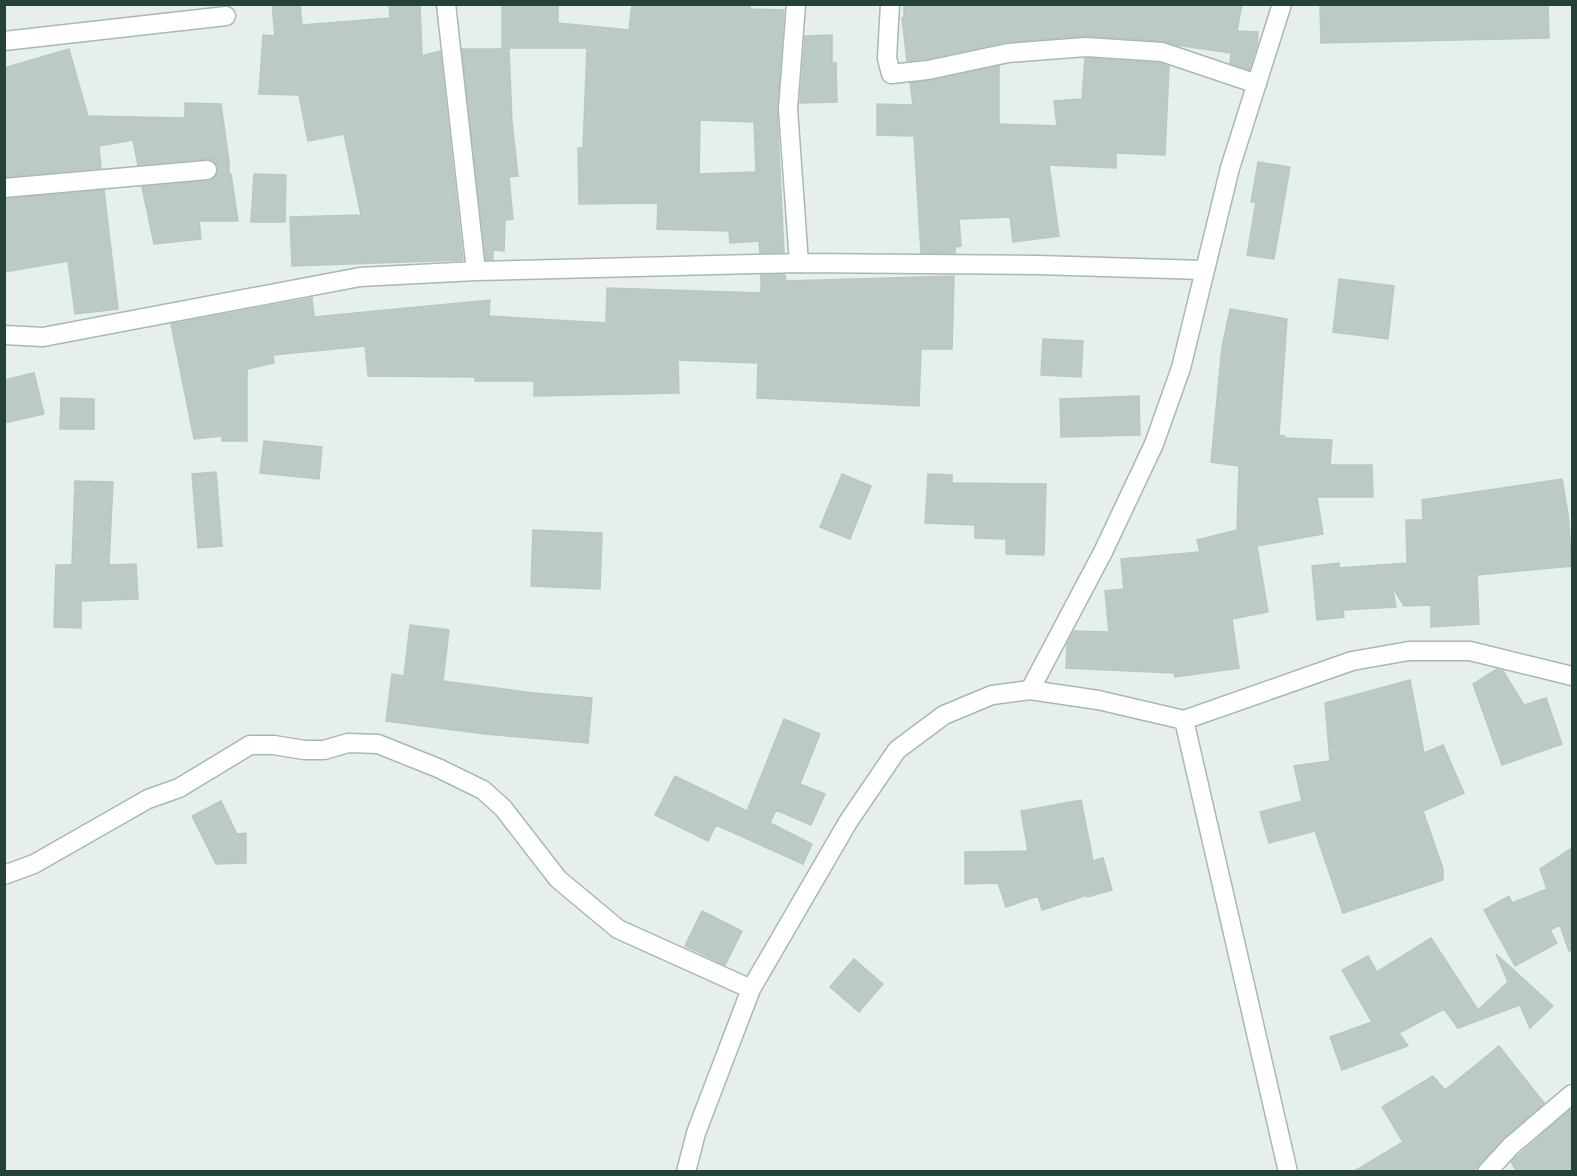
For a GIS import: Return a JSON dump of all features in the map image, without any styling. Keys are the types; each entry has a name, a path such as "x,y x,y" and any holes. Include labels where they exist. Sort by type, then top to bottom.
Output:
{"street":[{"path":"446,4 476,271"},
{"path":"796,4 788,109 799,263"},
{"path":"890,4 887,58 891,74 928,70 1008,53 1086,47 1162,52 1257,84"},
{"path":"1030,690 1102,552 1154,444 1181,368 1230,168 1282,4"},
{"path":"4,42 226,16"},
{"path":"4,188 207,170"},
{"path":"4,335 43,337 360,277 476,271 799,263 1038,265 1204,270"},
{"path":"686,1172 696,1133 751,989 848,822 897,750 944,715 992,695 1030,690 1098,700 1184,720 1352,661 1409,651 1470,651 1572,676"},
{"path":"1184,720 1288,1172"},
{"path":"4,875 34,864 148,799 179,788 250,746 274,745 304,750 324,750 348,742 378,744 438,768 483,790 503,808 558,879 618,929 751,989"},
{"path":"1487,1172 1510,1146 1572,1094"}],"building":[{"path":"272,4 300,4 302,25 390,18 389,4 420,4 422,56 440,51 463,260 292,266 290,217 361,215 344,134 308,141 299,95 259,94 263,35 275,36"},
{"path":"502,4 558,4 558,23 629,30 632,4 750,5 750,9 784,10 777,110 784,252 760,253 759,241 730,243 729,231 657,229 658,203 579,204 578,148 583,148 587,48 502,48","holes":["700,120 754,122 756,172 699,174"]},
{"path":"904,4 1242,4 1237,31 1258,32 1257,45 1249,70 1230,63 1231,53 1163,41 1087,36 1006,42 907,61 902,18 904,17"},
{"path":"1320,4 1548,4 1549,38 1321,43"},
{"path":"832,35 832,63 836,63 837,102 800,103 805,36"},
{"path":"69,49 88,116 185,118 185,103 221,104 229,174 231,174 238,221 199,221 201,239 154,244 142,187 209,181 217,175 218,168 212,160 206,159 138,165 133,140 99,146 101,168 4,177 4,68"},
{"path":"462,49 509,49 512,122 518,176 509,177 513,219 505,220 504,251 493,250 493,259 486,260"},
{"path":"1085,58 1160,63 1169,66 1165,155 1116,153 1116,168 1049,165 1059,236 1013,242 1010,217 959,219 961,246 955,247 955,253 921,253 914,136 877,135 877,104 913,105 910,83 999,66 999,124 1057,126 1054,101 1082,99"},
{"path":"1258,162 1290,167 1274,259 1247,255 1256,202 1251,202"},
{"path":"254,174 286,175 285,222 251,222"},
{"path":"104,190 118,309 75,314 68,261 4,272 4,199"},
{"path":"761,275 785,275 786,281 954,276 952,349 921,349 919,406 757,398 758,363 678,360 679,393 534,396 534,381 475,381 475,377 368,376 365,346 273,355 274,363 247,369 247,441 222,441 222,436 194,439 171,324 312,298 314,317 490,300 489,316 606,323 607,288 761,293"},
{"path":"1339,279 1394,286 1388,339 1333,332"},
{"path":"1230,309 1287,319 1279,435 1285,436 1284,438 1332,440 1330,465 1372,465 1373,497 1317,497 1323,534 1257,546 1268,612 1232,619 1239,668 1175,677 1174,673 1066,668 1067,644 1074,631 1109,632 1105,591 1124,589 1121,559 1200,552 1197,540 1237,530 1239,466 1211,462 1222,347"},
{"path":"1043,339 1083,341 1081,377 1041,375"},
{"path":"34,373 44,414 4,423 4,380"},
{"path":"1139,396 1140,435 1061,437 1060,399"},
{"path":"61,398 94,399 94,429 60,429"},
{"path":"264,441 322,447 319,479 260,473"},
{"path":"216,472 222,546 198,548 192,474"},
{"path":"842,474 871,486 850,539 820,527"},
{"path":"928,474 952,475 952,483 1046,484 1044,555 1006,554 1006,539 975,538 975,525 925,523"},
{"path":"1562,479 1568,514 1572,566 1477,575 1479,624 1431,627 1431,605 1404,606 1392,586 1396,607 1343,610 1344,617 1317,620 1312,566 1339,563 1339,568 1407,563 1406,520 1423,520 1422,500"},
{"path":"75,481 113,482 109,565 136,564 138,599 81,601 81,628 54,627 56,565 72,565"},
{"path":"533,530 602,533 600,589 531,586"},
{"path":"410,625 449,630 443,681 592,698 588,743 485,734 386,721 392,674 404,676"},
{"path":"1497,669 1503,671 1524,705 1546,698 1562,744 1502,765 1473,684"},
{"path":"1410,680 1424,753 1443,745 1464,793 1423,811 1443,869 1443,880 1343,913 1315,831 1269,843 1260,812 1302,801 1294,766 1330,761 1325,703"},
{"path":"784,719 820,734 800,784 825,794 811,825 776,810 770,823 812,844 803,864 716,825 708,841 655,815 675,776 747,811"},
{"path":"1081,800 1093,861 1103,858 1112,890 1087,897 1087,895 1042,910 1038,896 1006,907 998,883 965,884 965,852 1028,851 1021,811"},
{"path":"221,801 237,834 246,833 246,863 216,864 192,816"},
{"path":"1572,848 1572,950 1569,951 1560,925 1550,930 1557,943 1515,966 1484,910 1509,896 1512,903 1547,889 1540,869"},
{"path":"702,911 742,931 725,965 685,946"},
{"path":"1431,938 1478,1010 1508,982 1496,954 1553,1006 1530,1028 1520,1005 1458,1028 1444,1009 1399,1033 1408,1046 1342,1070 1330,1037 1372,1022 1342,970 1368,956 1377,972"},
{"path":"854,959 883,984 859,1012 830,987"},
{"path":"1499,1046 1544,1103 1504,1138 1477,1168 1471,1172 1353,1172 1403,1142 1382,1107 1433,1076 1445,1090"},
{"path":"1572,1108 1572,1172 1517,1172 1511,1162"}]}
